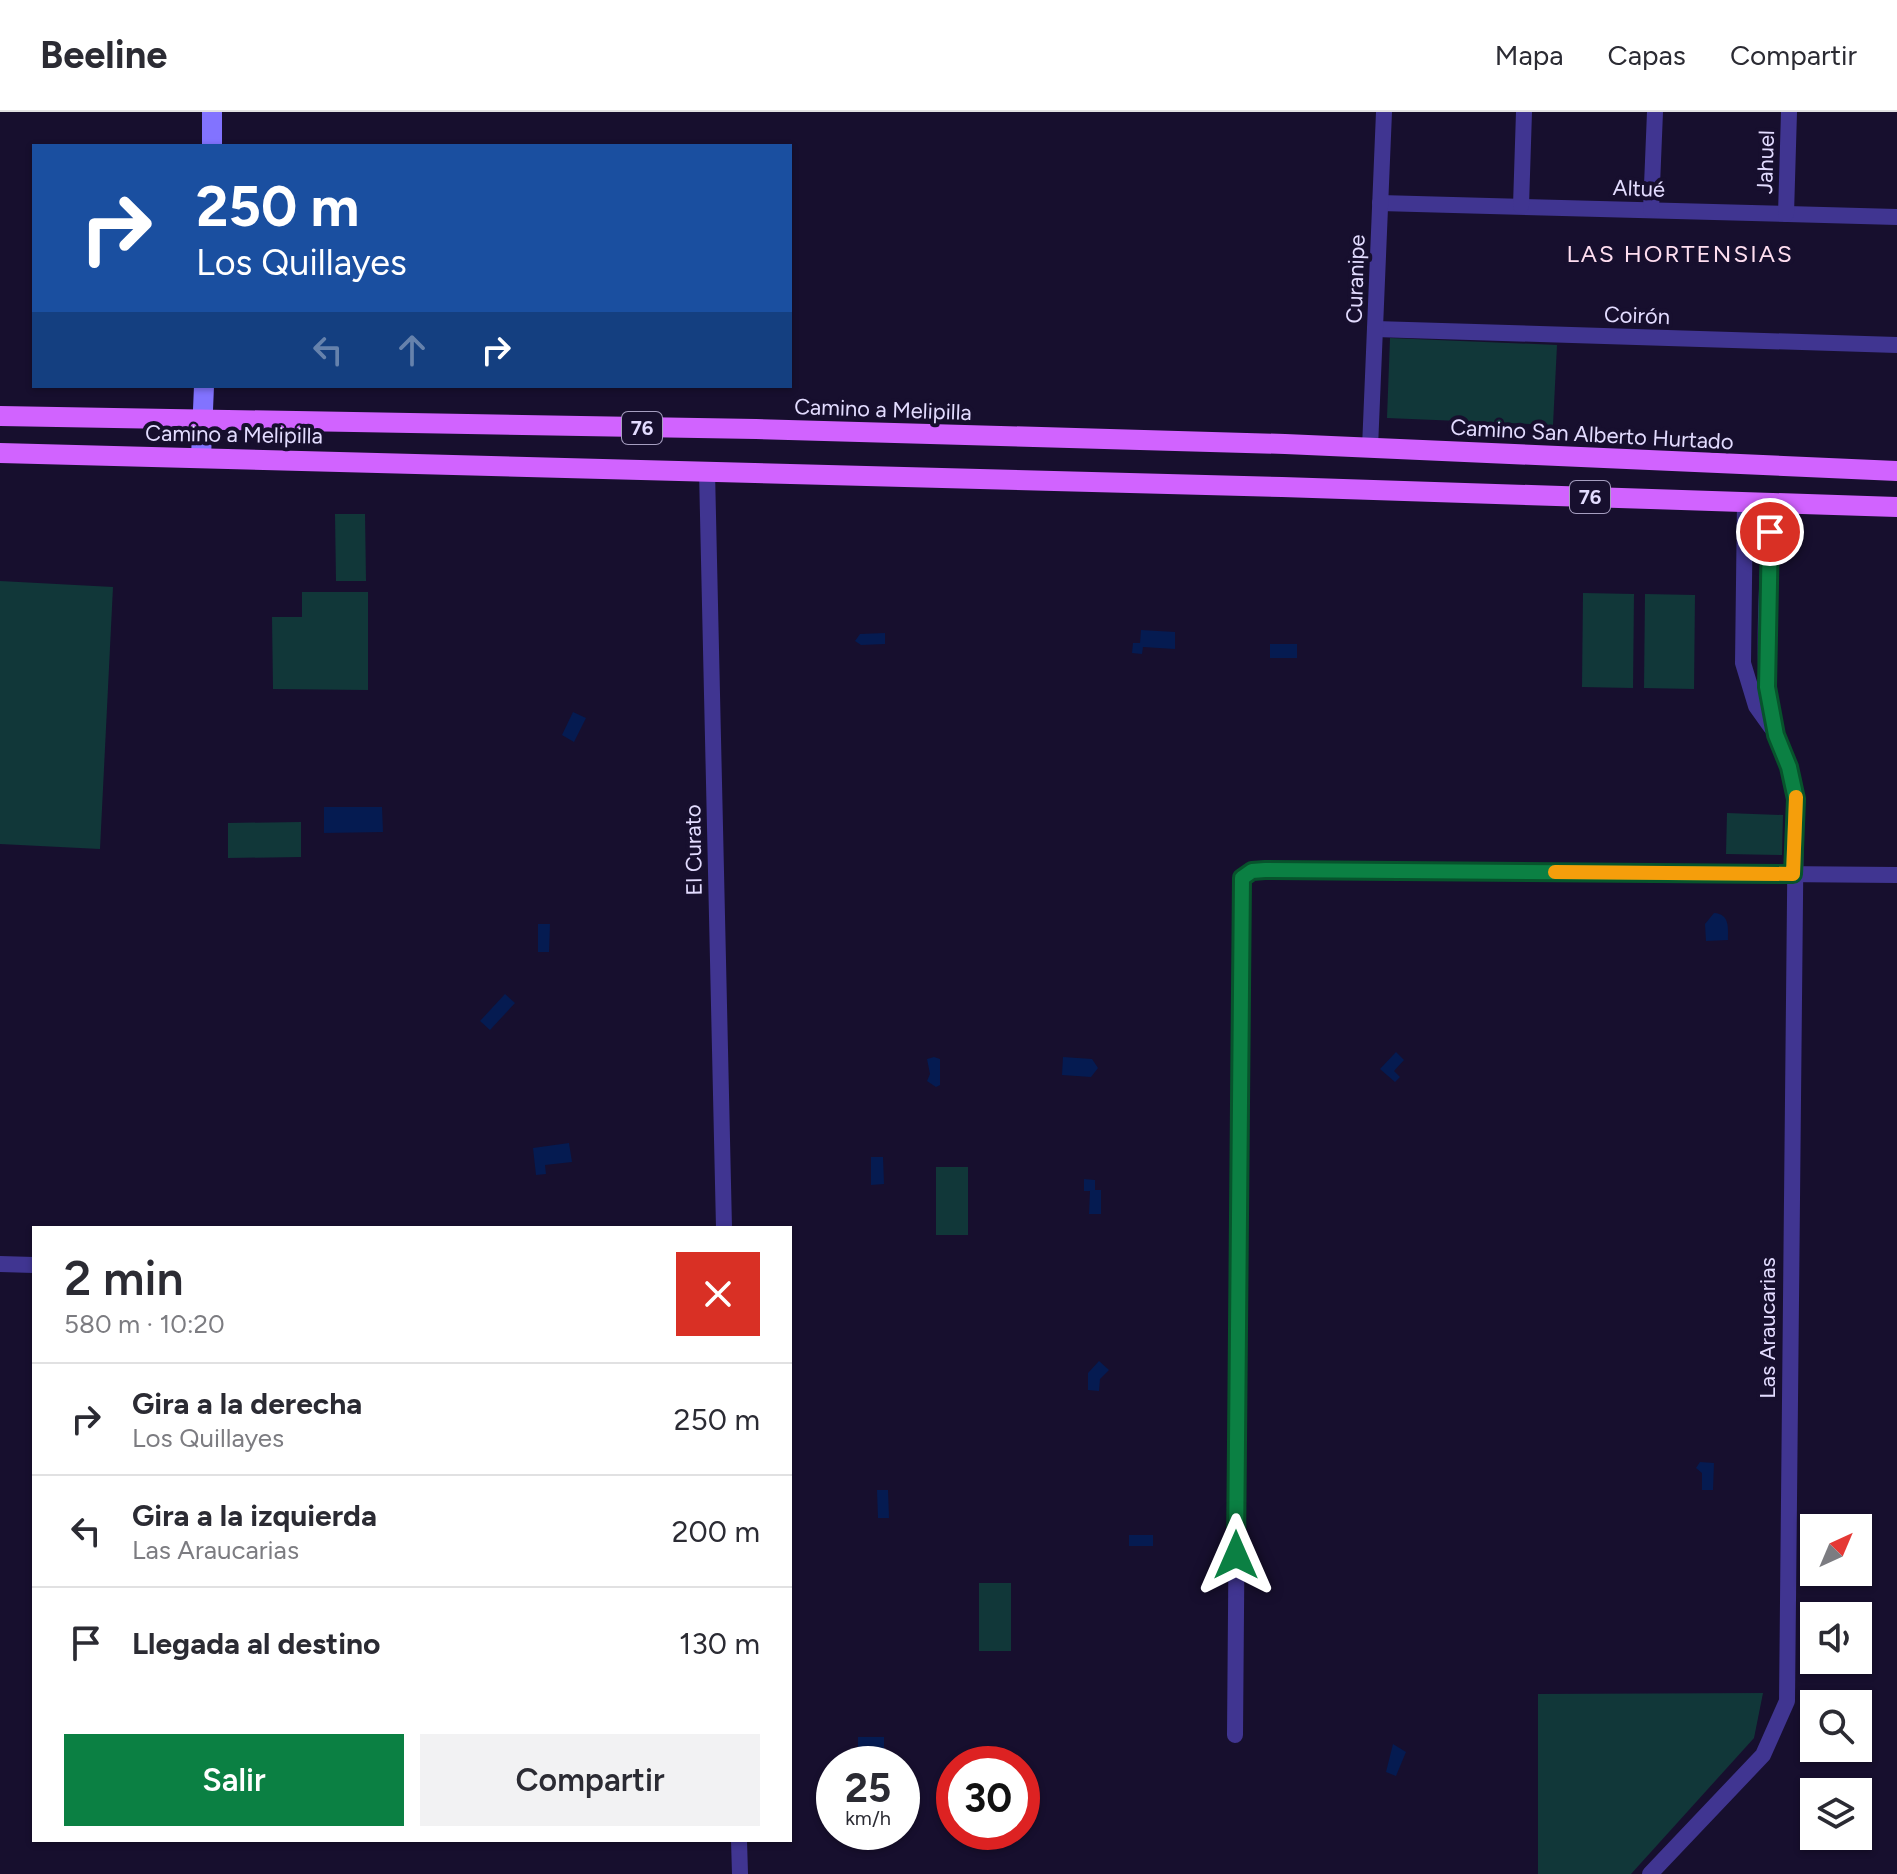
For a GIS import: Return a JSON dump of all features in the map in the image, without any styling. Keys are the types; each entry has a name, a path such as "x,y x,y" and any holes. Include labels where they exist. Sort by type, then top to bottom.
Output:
{"main road":[{"name":"Camino a Melipilla","path":"0,416 203,422 756,429 1285,444"},
{"name":"Camino San Alberto Hurtado","path":"1285,444 1897,471"},
{"name":"Camino a Melipilla","path":"0,453 1745,502"},
{"name":"76","path":"1745,502 1897,507"}],"street":[{"path":"212,112 212,144"},
{"name":"Curanipe","path":"1370,448 1384,112"},
{"path":"1521,206 1524,112"},
{"path":"1651,210 1655,112"},
{"name":"Jahuel","path":"1786,214 1789,112"},
{"name":"Altué","path":"1380,203 1897,217"},
{"name":"Coirón","path":"1375,329 1897,345"},
{"path":"201,457 204,388"},
{"name":"El Curato","path":"707,471 724,1226"},
{"name":"Las Araucarias","path":"1745,502 1743,663 1756,706 1776,735"},
{"name":"Las Araucarias","path":"1650,1874 1763,1755 1787,1701 1796,799 1789,767 1776,735 1767,687 1771,503"},
{"path":"1235,1735 1240,884 1252,871 1897,875"},
{"path":"0,1264 32,1265"},
{"path":"739,1842 740,1874"}],"green space":[{"path":"1390,338 1557,345 1553,425 1387,418"},
{"path":"335,514 365,514 366,581 336,581"},
{"path":"0,581 113,587 100,849 0,844"},
{"path":"302,592 368,592 368,690 273,689 272,617 302,617"},
{"path":"1583,593 1634,594 1633,688 1582,687"},
{"path":"1645,594 1695,595 1694,689 1644,688"},
{"path":"1727,813 1783,815 1782,855 1726,854"},
{"path":"301,822 301,857 228,858 228,823"},
{"path":"936,1167 968,1167 968,1235 936,1235"},
{"path":"979,1583 1011,1583 1011,1651 979,1651"},
{"path":"1763,1693 1754,1738 1631,1874 1538,1874 1538,1694"}],"water":[{"path":"1141,630 1175,632 1175,649 1143,647 1142,654 1132,653 1133,643 1140,643"},
{"path":"885,633 885,644 861,645 855,641 860,634"},
{"path":"1270,644 1297,644 1297,658 1270,658"},
{"path":"573,712 586,718 574,742 562,735"},
{"path":"324,807 382,807 383,832 324,833"},
{"path":"1714,913 1725,919 1728,940 1706,941 1705,924"},
{"path":"538,924 550,924 549,952 538,952"},
{"path":"505,994 515,1003 490,1030 480,1021"},
{"path":"1396,1052 1404,1060 1394,1071 1400,1077 1395,1082 1380,1069"},
{"path":"1063,1057 1092,1059 1098,1068 1091,1077 1062,1075"},
{"path":"927,1059 940,1059 940,1085 936,1087 927,1081 930,1074"},
{"path":"569,1143 572,1162 545,1165 546,1174 536,1175 533,1148"},
{"path":"871,1157 883,1157 884,1184 871,1185"},
{"path":"1084,1179 1095,1180 1095,1190 1101,1190 1101,1214 1089,1214 1090,1191 1084,1191"},
{"path":"1099,1361 1109,1370 1100,1379 1099,1391 1088,1390 1088,1373"},
{"path":"1700,1462 1714,1463 1713,1490 1702,1490 1702,1473 1696,1468"},
{"path":"877,1490 888,1490 889,1518 878,1518"},
{"path":"1129,1535 1153,1535 1153,1546 1129,1546"},
{"path":"858,1737 884,1737 884,1746 858,1746"},
{"path":"1393,1744 1406,1752 1396,1776 1386,1772"}],"slow traffic":[{"path":"1555,872 1793,874 1796,797"}],"district":[{"name":"LAS HORTENSIAS","path":"1680,254"}],"route":[{"path":"1236,1555 1242,878 1252,871 1265,870 1793,874 1796,799 1789,767 1776,735 1767,687 1770,532"}]}
